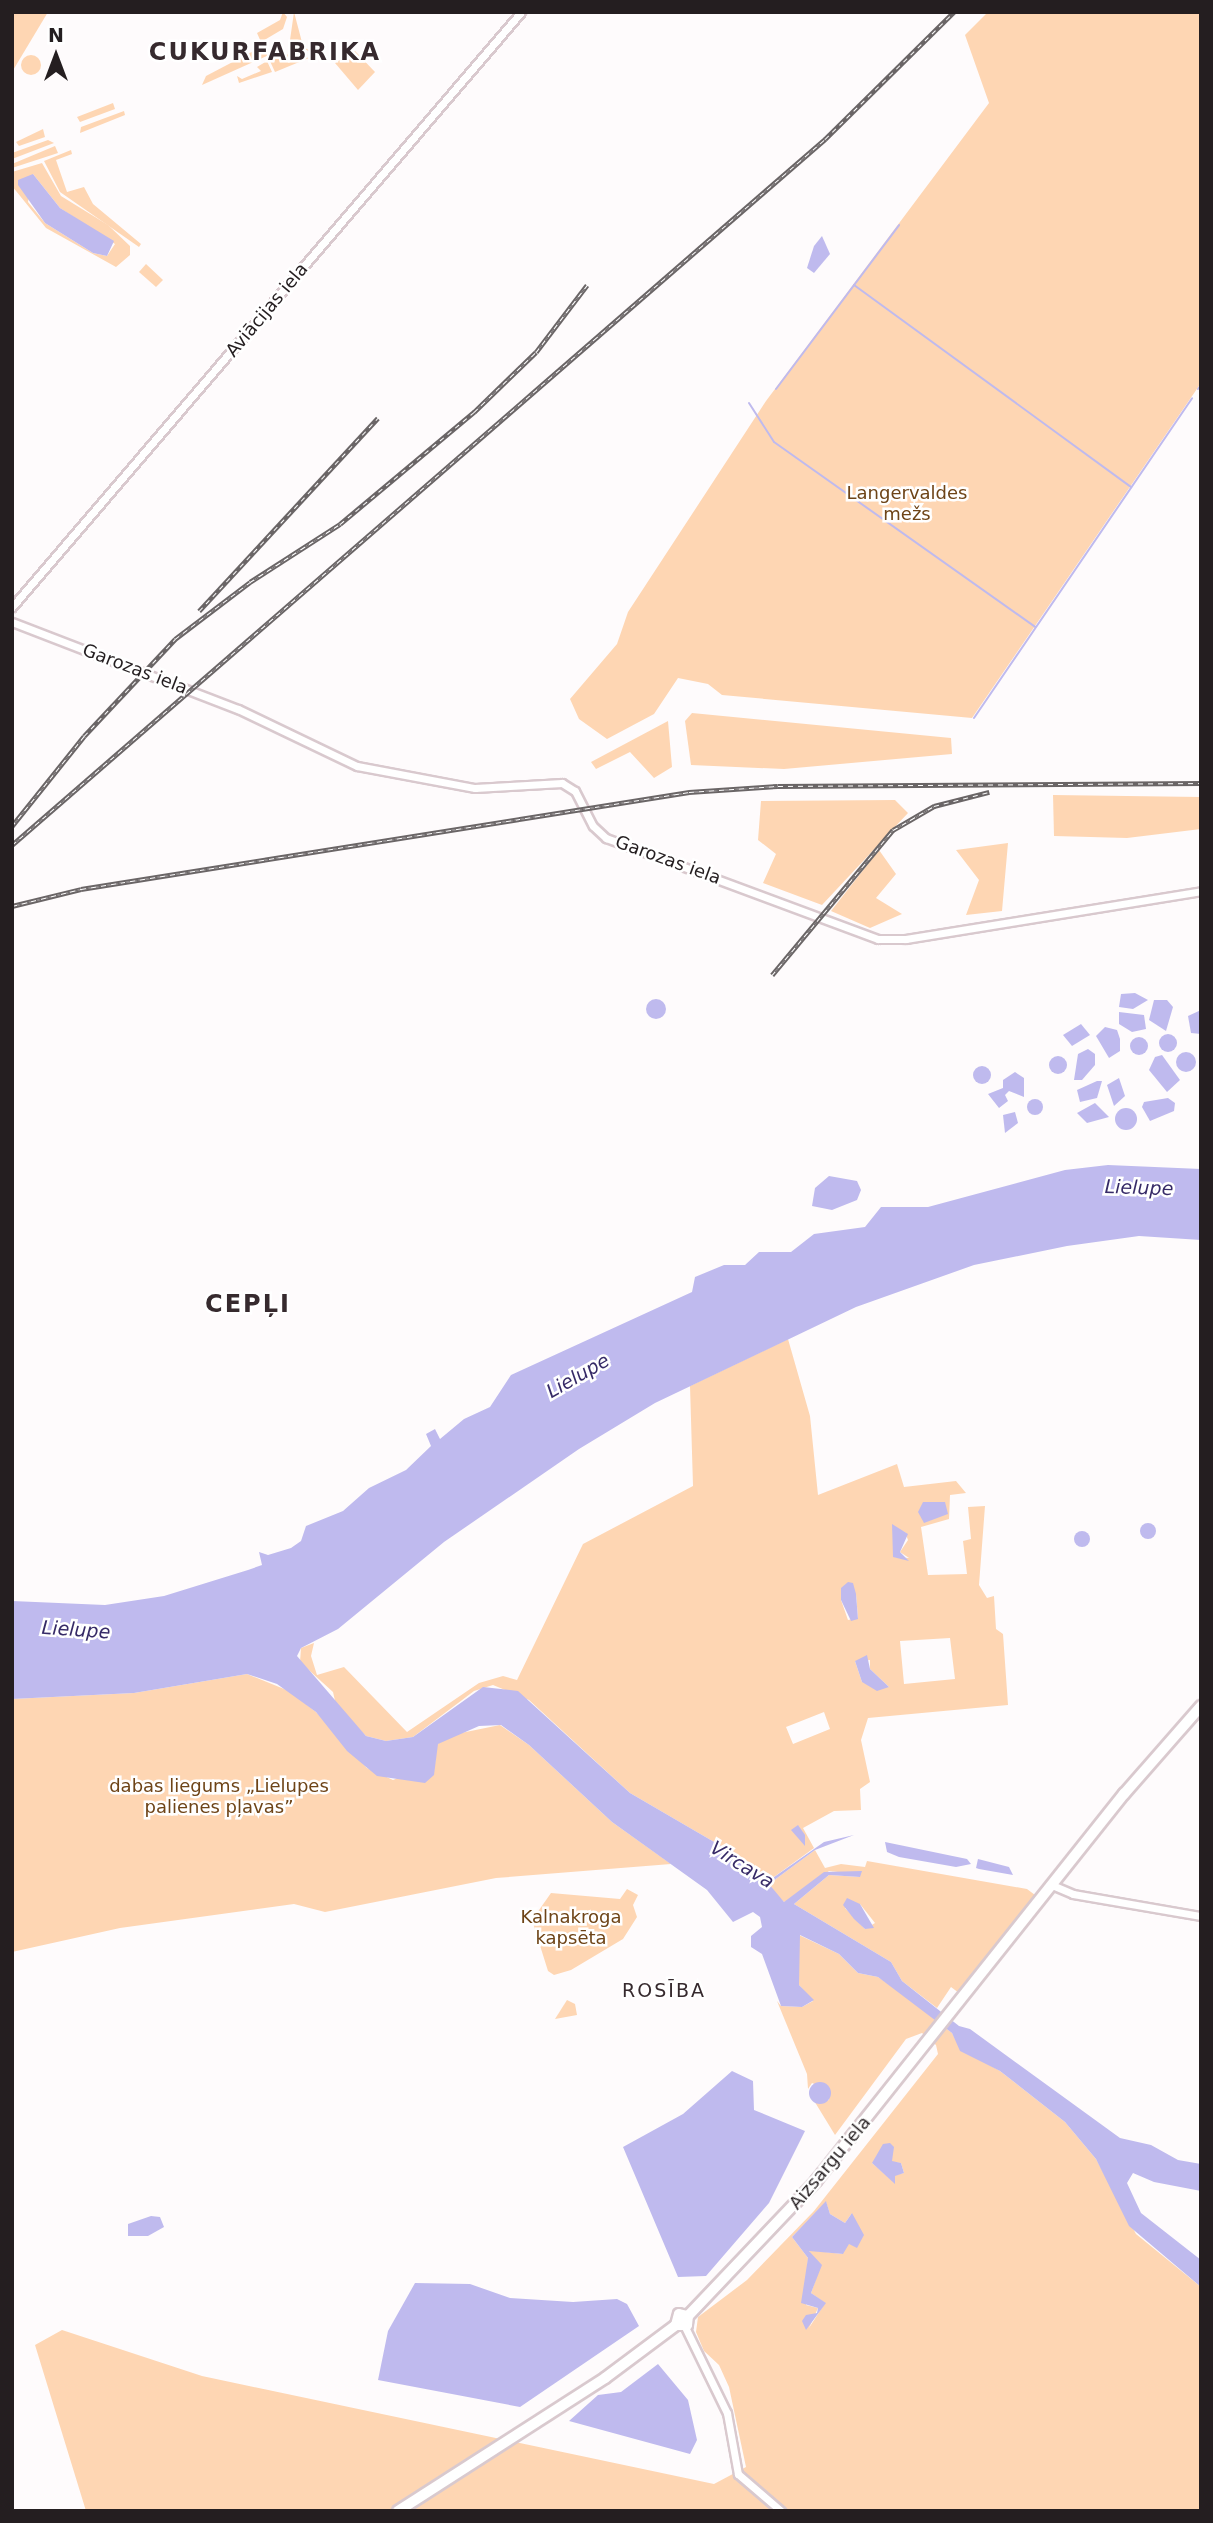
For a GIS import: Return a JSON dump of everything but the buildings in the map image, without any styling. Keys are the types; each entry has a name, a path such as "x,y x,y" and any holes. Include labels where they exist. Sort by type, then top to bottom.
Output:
{"highway":[{"name":"Aizsargu iela","path":"398,2511 570,2402 683,2323 794,2207 1052,1885 1201,1706"}],"main road":[{"name":"Aviācijas iela","path":"12,607 521,12"},
{"name":"Garozas iela","path":"12,622 228,705 357,766 475,788 562,783 575,791 592,824 606,838 878,939 911,938 1201,891"},
{"path":"1052,1885 1073,1894 1201,1916"},
{"path":"683,2323 727,2413 738,2474 780,2511"}],"green space":[{"path":"12,12 48,12 12,72"},
{"path":"283,12 287,17 283,29 261,42 257,33 280,20"},
{"path":"294,12 303,46 315,55 290,40"},
{"name":"Langervaldes mežs","path":"988,12 1201,12 1201,383 972,718 722,695 708,684 678,678 654,714 607,739 579,719 570,699 617,644 628,612 766,401 989,103 965,35"},
{"path":"265,45 269,55 202,85 206,76"},
{"path":"355,51 375,72 358,90 335,63"},
{"path":"290,54 309,58 275,72 269,59"},
{"path":"27,55 35,55 41,65 35,75 27,75 21,69 21,61"},
{"path":"267,61 272,72 239,83 237,76 242,79 261,71 257,67"},
{"path":"113,103 115,109 80,122 77,117"},
{"path":"124,111 125,115 80,133 81,127"},
{"path":"43,129 45,137 19,146 16,142"},
{"path":"48,140 54,143 12,159 12,153"},
{"path":"55,146 58,153 12,168 12,164"},
{"path":"71,150 72,154 56,160 67,192 84,187 93,204 141,244 139,247 60,192 44,161"},
{"path":"42,163 61,196 108,225 130,246 130,255 116,267 46,228 12,186 12,172","holes":["33,174 60,208 115,244 107,256 93,253 45,223 28,202"]},
{"path":"146,264 163,280 156,287 139,272"},
{"path":"692,713 951,738 952,754 784,769 691,765 685,721"},
{"path":"668,721 672,767 654,778 630,752 596,769 591,762"},
{"path":"1053,795 1201,797 1201,829 1127,838 1054,836"},
{"path":"895,800 908,813 822,905 763,883 776,854 758,840 761,801"},
{"path":"1008,843 1002,911 966,915 979,880 956,850"},
{"path":"879,850 896,874 876,898 902,914 870,928 831,911"},
{"path":"788,1339 810,1416 818,1495 897,1464 904,1487 956,1481 966,1493 950,1495 949,1519 921,1527 928,1575 967,1574 963,1541 971,1539 968,1507 985,1506 979,1585 987,1598 994,1596 996,1629 1003,1634 1008,1705 868,1718 861,1740 870,1782 860,1789 861,1810 834,1811 803,1828 814,1848 767,1882 721,1846 630,1793 529,1700 493,1685 474,1691 413,1737 386,1741 366,1736 336,1705 333,1692 300,1662 301,1648 314,1643 311,1656 317,1675 344,1667 407,1732 479,1683 503,1676 517,1680 583,1544 693,1486 690,1386","holes":["898,1531 905,1532 908,1540 900,1552 909,1558 894,1557","856,1594 858,1618 848,1620 841,1600","950,1638 955,1679 904,1684 900,1641","870,1660 870,1669 889,1687 862,1682 855,1661","824,1712 830,1729 793,1744 786,1727"]},
{"name":"dabas liegums „Lielupes palienes pļavas”","path":"247,1674 289,1691 316,1712 367,1768 393,1780 435,1763 437,1744 456,1734 500,1725 529,1745 612,1822 671,1864 496,1878 325,1912 294,1904 120,1928 12,1952 12,1699 134,1693"},
{"path":"815,1850 825,1868 841,1864 865,1867 867,1861 1027,1889 1035,1895 959,1993 951,1987 937,2008 902,1981 891,1962 794,1904 829,1875 860,1877 856,1874 829,1871 784,1902 769,1884","holes":["860,1904 875,1923 865,1929 845,1908"]},
{"name":"Kalnakroga kapsēta","path":"627,1889 638,1895 633,1905 637,1917 623,1939 571,1970 554,1975 548,1971 532,1920 551,1893 620,1899"},
{"path":"799,1935 839,1954 858,1973 878,1977 902,1993 952,2033 960,2048 1000,2071 1065,2122 1096,2159 1136,2234 1201,2287 1201,2511 86,2511 35,2345 62,2330 202,2376 714,2484 746,2467 729,2387 719,2365 704,2351 696,2332 698,2317 747,2280 814,2211 938,2054 936,2045 922,2033 906,2039 835,2135 813,2099 817,2103 829,2100 829,2090 812,2083 808,2089 807,2074 777,2001 781,2006 802,2007 813,2001 799,1985","holes":["872,2163 901,2163 904,2173 895,2175 895,2183","826,2202 830,2214 845,2223 852,2213 842,2254 809,2250 816,2279 811,2293 825,2303 809,2328 818,2308 806,2305 808,2258 792,2237"]},
{"path":"567,2000 575,2004 577,2015 555,2019"}],"water":[{"path":"33,174 60,208 114,241 107,256 93,253 45,223 18,185 18,180"},
{"path":"822,236 830,254 814,273 807,268 814,246"},
{"path":"1135,993 1148,1000 1133,1009 1119,1007 1121,994"},
{"path":"656,999 663,1002 666,1009 663,1016 656,1019 649,1016 646,1009 649,1002"},
{"path":"1154,1000 1167,1000 1173,1007 1166,1031 1149,1020"},
{"path":"1201,1010 1201,1034 1191,1033 1188,1016"},
{"path":"1119,1012 1144,1015 1146,1029 1132,1032 1119,1024"},
{"path":"1081,1024 1090,1035 1072,1046 1063,1035"},
{"path":"1105,1027 1117,1030 1120,1039 1120,1051 1109,1058 1096,1036"},
{"path":"1164,1034 1172,1034 1177,1043 1175,1050 1164,1052 1159,1047 1159,1039"},
{"path":"1135,1037 1143,1037 1148,1046 1146,1053 1135,1055 1130,1050 1130,1042"},
{"path":"1088,1049 1095,1054 1095,1065 1082,1080 1074,1080 1078,1054"},
{"path":"1186,1052 1193,1055 1196,1062 1193,1069 1186,1072 1179,1069 1176,1062 1179,1055"},
{"path":"1162,1055 1180,1080 1167,1092 1149,1070 1155,1057"},
{"path":"1058,1056 1066,1061 1067,1065 1062,1073 1058,1074 1050,1069 1049,1065 1054,1057"},
{"path":"978,1066 986,1066 991,1075 989,1082 978,1084 973,1079 973,1071"},
{"path":"1015,1072 1024,1078 1024,1097 1009,1091 1005,1095 1008,1101 999,1108 988,1094 1003,1088 1003,1080"},
{"path":"1119,1078 1125,1096 1114,1106 1107,1085"},
{"path":"1102,1081 1097,1098 1080,1102 1077,1090"},
{"path":"1168,1098 1175,1103 1174,1111 1150,1121 1142,1107 1144,1102"},
{"path":"1035,1099 1041,1101 1041,1113 1035,1115 1029,1113 1027,1107 1029,1101"},
{"path":"1095,1103 1109,1117 1087,1123 1077,1113"},
{"path":"1126,1108 1134,1111 1137,1119 1134,1127 1126,1130 1118,1127 1115,1119 1118,1111"},
{"path":"1015,1112 1018,1123 1005,1133 1003,1115"},
{"path":"1108,1165 1201,1169 1201,1240 1139,1236 1067,1246 974,1265 856,1307 655,1403 579,1449 444,1542 338,1629 301,1648 297,1656 366,1736 386,1741 413,1737 483,1687 518,1691 630,1793 721,1846 767,1882 824,1842 854,1835 815,1850 769,1884 784,1902 824,1872 862,1871 860,1877 829,1875 794,1904 891,1962 902,1981 959,2026 970,2029 1120,2138 1151,2145 1178,2160 1201,2164 1201,2191 1154,2182 1133,2173 1127,2183 1141,2213 1201,2260 1201,2287 1129,2226 1096,2159 1065,2122 1000,2071 960,2051 952,2033 878,1977 858,1973 839,1954 800,1935 799,1985 814,2000 802,2007 781,2006 762,1954 751,1947 751,1936 762,1927 760,1917 753,1912 733,1922 707,1890 612,1822 529,1745 501,1725 479,1726 438,1744 434,1775 425,1783 377,1776 347,1751 316,1712 277,1684 247,1674 134,1693 12,1699 12,1601 105,1605 164,1596 262,1565 259,1552 268,1555 291,1548 301,1541 306,1526 343,1511 369,1488 406,1470 431,1446 426,1434 435,1429 440,1439 464,1419 490,1407 511,1375 692,1292 695,1277 724,1265 745,1265 759,1252 791,1252 814,1234 865,1227 881,1207 928,1207 1065,1170"},
{"path":"829,1176 857,1181 861,1190 857,1200 832,1210 812,1206 815,1188"},
{"path":"923,1502 945,1502 948,1514 924,1523 918,1512"},
{"path":"1148,1523 1154,1525 1154,1537 1148,1539 1142,1537 1140,1531 1142,1525"},
{"path":"892,1524 908,1534 900,1552 909,1561 893,1557"},
{"path":"1082,1531 1088,1533 1088,1545 1082,1547 1076,1545 1074,1539 1076,1533"},
{"path":"848,1582 853,1583 856,1594 858,1619 851,1621 841,1600 841,1588"},
{"path":"867,1655 870,1669 889,1687 877,1691 862,1682 855,1661"},
{"path":"798,1825 805,1835 805,1846 791,1830"},
{"path":"885,1842 967,1859 971,1864 956,1867 899,1857 887,1852"},
{"path":"978,1859 1009,1867 1013,1875 976,1868"},
{"path":"847,1898 860,1904 874,1928 865,1929 854,1919 843,1905"},
{"path":"732,2071 753,2081 754,2110 805,2131 769,2203 706,2276 678,2277 623,2147 683,2114"},
{"path":"820,2082 828,2085 831,2093 828,2101 820,2104 812,2101 809,2093 812,2085"},
{"path":"890,2143 894,2147 892,2161 901,2163 904,2173 895,2176 895,2184 872,2163 883,2144"},
{"path":"826,2201 830,2214 845,2223 852,2213 864,2235 857,2248 849,2244 843,2254 809,2251 822,2265 811,2293 826,2303 806,2330 802,2321 806,2315 817,2313 818,2308 801,2303 808,2258 792,2237"},
{"path":"151,2216 160,2217 164,2227 148,2236 128,2236 128,2224"},
{"path":"415,2283 470,2284 510,2298 573,2302 617,2299 627,2304 639,2326 520,2407 378,2380 388,2331"},
{"path":"658,2364 688,2400 697,2440 690,2454 569,2421 598,2395 621,2392"}],"waterway":[{"path":"776,389 899,225"},
{"path":"854,285 1131,487"},
{"path":"1198,389 1201,385"},
{"path":"974,718 1192,398"},
{"path":"749,403 774,442 1035,627"}],"railway":[{"path":"12,845 825,139 954,12"},
{"path":"12,826 84,736 175,639 250,582 340,524 474,412 536,352 587,285"},
{"path":"199,611 378,418"},
{"path":"12,906 81,889 689,792 778,786 1201,783"},
{"path":"772,975 893,830 934,806 989,792"}],"district":[{"name":"CUKURFABRIKA","path":"265,53"},
{"name":"CEPĻI","path":"248,1305"},
{"name":"ROSĪBA","path":"664,1991"}],"water label":[{"name":"Lielupe","path":"1139,1188"},
{"name":"Lielupe","path":"578,1376"},
{"name":"Lielupe","path":"76,1630"},
{"name":"Vircava","path":"742,1865"}]}
